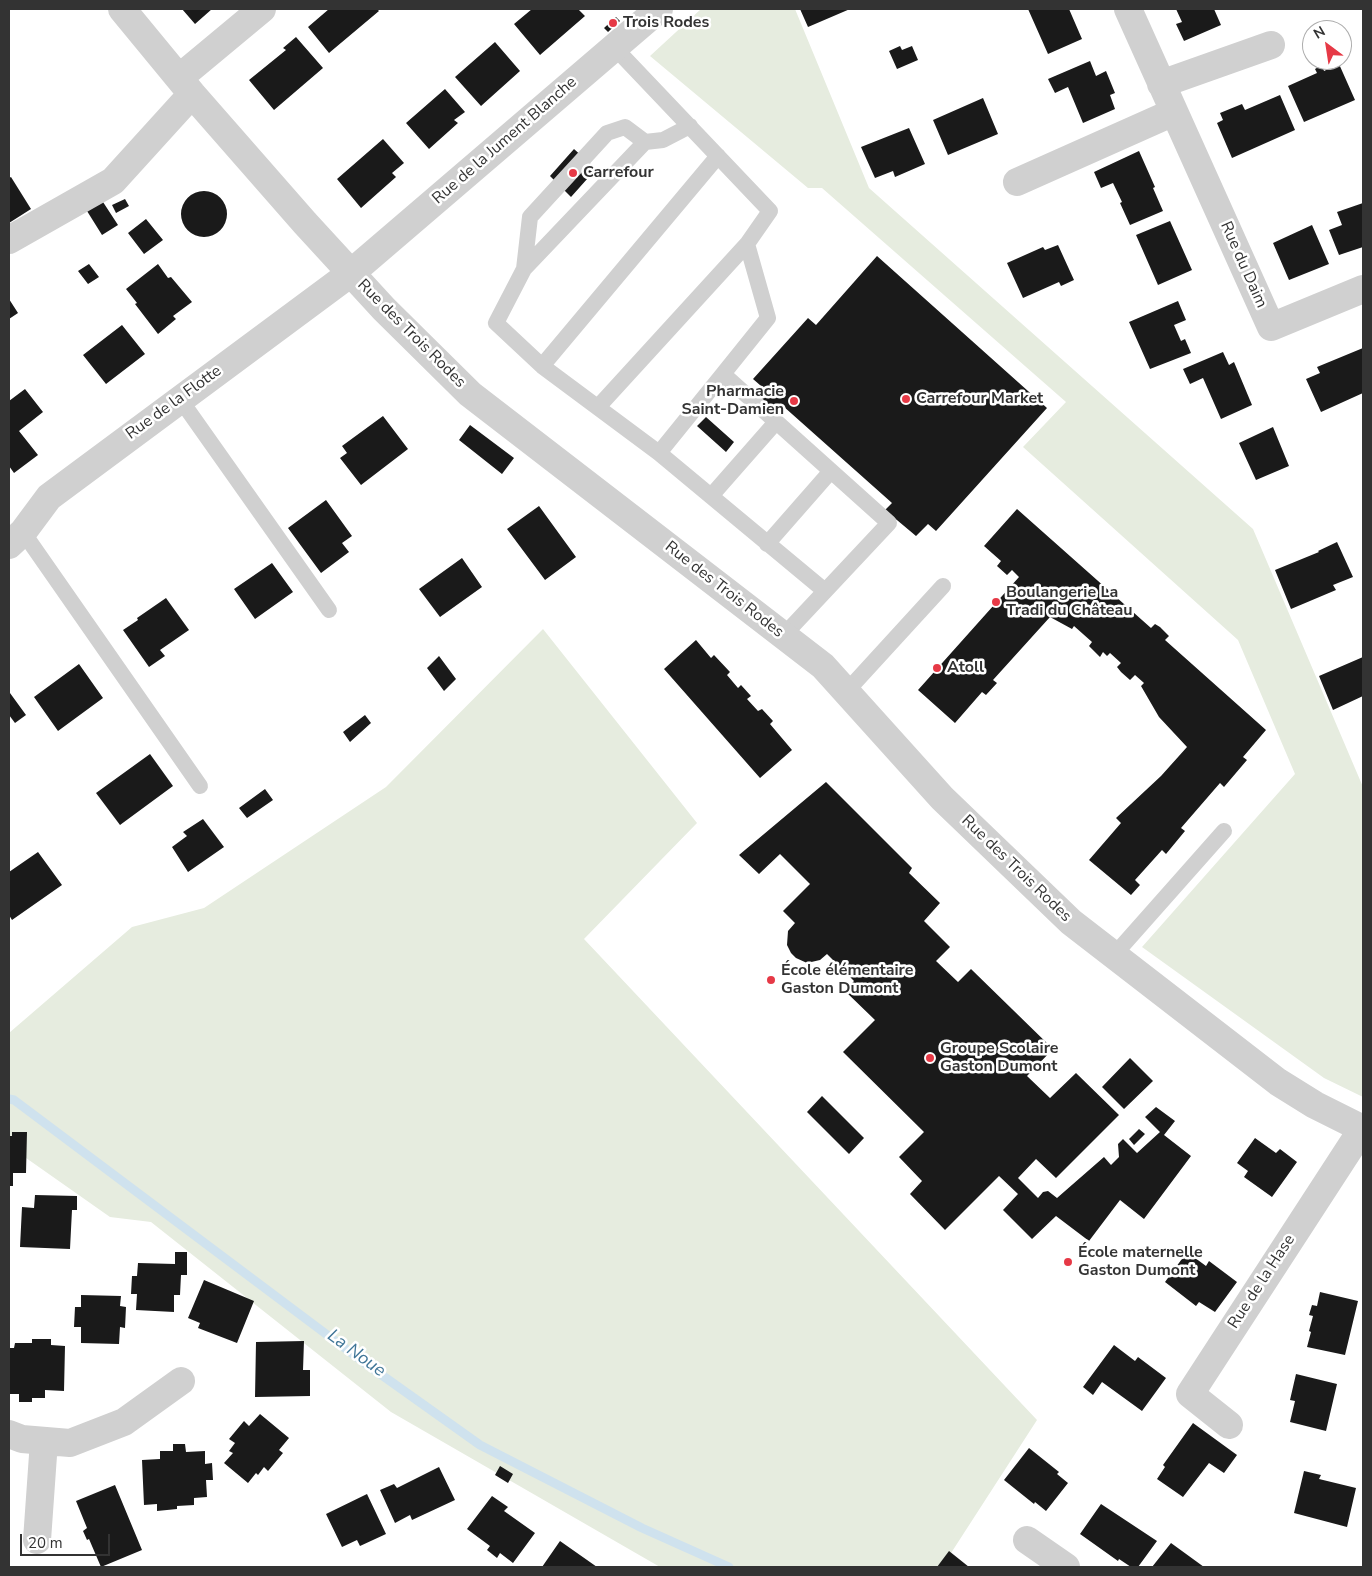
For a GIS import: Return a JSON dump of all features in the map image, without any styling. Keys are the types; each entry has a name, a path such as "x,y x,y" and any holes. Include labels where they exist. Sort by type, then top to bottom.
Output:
{"street":[{"name":"Rue des Trois Rodes","path":"122,9 186,86 351,273 384,309 470,394 823,666 942,798 1071,922 1115,954 1278,1082 1315,1105 1363,1128"},
{"path":"9,240 114,181 186,86 262,9"},
{"name":"Rue de la Jument Blanche","path":"351,273 659,9"},
{"name":"Rue du Daim","path":"1128,9 1271,327 1363,290"},
{"path":"1161,84 1272,45"},
{"path":"1017,182 1174,112"},
{"name":"Rue de la Flotte","path":"16,539 49,497 351,273"},
{"name":"Rue de la Hase","path":"1229,1425 1190,1394 1363,1128"},
{"path":"9,1434 22,1439 70,1443 124,1422 181,1381"},
{"path":"36,1540 44,1441"},
{"path":"1027,1540 1066,1567"}],"lane":[{"path":"598,407 746,244 770,210 615,48"},
{"path":"690,126 663,140 644,142 524,269 496,323 542,366 658,453 825,591"},
{"path":"524,269 530,217 607,133 625,127 644,142"},
{"path":"542,366 718,156"},
{"path":"658,453 768,318 746,244"},
{"path":"723,374 889,523 783,636"},
{"path":"180,399 329,610"},
{"path":"711,496 776,422"},
{"path":"768,544 831,471"},
{"path":"16,539 200,786"},
{"path":"846,692 944,586"},
{"path":"1115,954 1224,831"}],"shaded area":[{"path":"701,9 795,9 869,188 1253,529 1363,787 1363,1097 1324,1078 1142,947 1295,774 1238,640 1023,447 1066,402 822,188 808,188 650,56"},
{"path":"543,629 697,823 584,939 1037,1420 942,1567 660,1567 391,1412 151,1222 110,1217 9,1146 9,1033 132,927 204,908 386,787"}],"building":[{"path":"182,9 212,9 195,24"},
{"path":"329,9 377,9 379,11 329,53 308,27"},
{"path":"532,9 578,9 585,16 540,55 514,24"},
{"path":"800,9 850,9 808,27"},
{"path":"1028,9 1069,9 1082,39 1048,54"},
{"path":"1176,9 1214,9 1221,25 1184,41 1176,24 1182,22"},
{"path":"616,17 620,21 608,32 604,28"},
{"path":"296,37 323,68 274,110 249,80 286,50 283,48"},
{"path":"495,42 520,71 481,106 455,77"},
{"path":"900,46 902,50 912,46 918,60 897,69 889,51"},
{"path":"1090,61 1096,76 1106,71 1115,93 1110,95 1115,109 1083,123 1068,87 1055,93 1048,79"},
{"path":"1316,70 1342,70 1355,100 1304,122 1288,86 1317,73"},
{"path":"445,89 465,112 454,120 458,123 429,149 406,123"},
{"path":"1280,95 1295,130 1232,158 1217,123 1223,120 1220,113 1242,104 1245,110"},
{"path":"983,98 998,134 948,155 933,120"},
{"path":"909,128 925,164 895,177 893,171 875,178 861,147"},
{"path":"383,139 404,163 392,173 396,177 361,208 337,179"},
{"name":"Carrefour","path":"574,149 596,169 571,197 550,176"},
{"path":"1139,151 1163,211 1130,225 1113,183 1101,188 1094,172"},
{"path":"11,177 31,209 9,223 9,178"},
{"path":"199,191 209,191 223,201 227,214 223,227 217,233 209,237 199,237 185,227 181,219 181,209 191,195"},
{"path":"125,199 129,206 116,213 112,205"},
{"path":"103,202 118,225 102,235 87,211"},
{"path":"1363,203 1363,247 1339,255 1329,230 1342,225 1337,212"},
{"path":"146,219 163,240 144,254 128,233"},
{"path":"1170,221 1192,270 1158,285 1136,235"},
{"path":"1312,225 1329,264 1289,280 1273,243"},
{"path":"1058,245 1074,280 1061,286 1059,282 1023,298 1007,263 1043,247 1045,250"},
{"name":"Carrefour Market","path":"877,256 1047,408 936,531 928,524 916,536 885,510 892,503 783,406 778,413 762,399 768,392 753,379 808,318 816,325"},
{"path":"89,264 99,277 88,284 78,271"},
{"path":"158,264 168,278 171,277 192,302 173,316 176,319 158,334 126,289"},
{"path":"9,299 18,313 9,319"},
{"path":"1178,301 1186,320 1174,325 1181,341 1185,339 1191,353 1150,369 1129,322"},
{"path":"122,325 145,354 106,384 83,355"},
{"path":"1363,348 1363,393 1321,412 1306,379 1320,373 1317,367"},
{"path":"1223,352 1229,365 1234,362 1252,405 1221,419 1203,378 1190,384 1183,369"},
{"path":"25,389 43,412 19,431 38,455 14,473 9,466 9,401"},
{"path":"383,416 408,449 361,485 340,458 347,453 342,446"},
{"path":"706,417 734,442 726,452 697,426"},
{"path":"470,425 514,458 502,474 459,440"},
{"path":"1273,427 1289,466 1256,480 1239,443"},
{"path":"326,500 352,536 342,543 349,552 321,573 288,528"},
{"path":"539,506 576,557 545,580 507,529"},
{"path":"1017,509 1151,628 1155,624 1160,627 1169,636 1165,640 1266,730 1243,757 1247,760 1224,787 1220,783 1181,828 1185,831 1166,854 1162,850 1135,880 1140,885 1131,895 1089,860 1121,823 1116,818 1161,776 1187,747 1159,717 1141,686 1144,683 1135,675 1130,680 1117,667 1121,663 1110,653 1107,656 1103,652 1100,657 1089,646 1092,642 1074,626 1072,629 1050,617 993,680 997,683 986,695 982,692 955,723 918,690 1019,577 1012,570 1007,575 997,566 1001,561 984,546"},
{"path":"1337,542 1353,577 1333,585 1336,590 1291,609 1275,570 1319,552"},
{"path":"462,558 482,587 440,617 419,589"},
{"path":"272,563 293,592 255,619 234,589"},
{"path":"166,598 189,630 160,650 165,656 149,667 123,630"},
{"path":"696,640 711,658 714,655 730,672 727,675 738,688 741,685 751,696 747,699 758,711 762,709 773,721 770,724 792,750 760,778 664,669"},
{"path":"439,656 456,679 444,691 427,668"},
{"path":"1363,657 1363,696 1333,710 1319,676"},
{"path":"79,664 103,698 58,731 34,697"},
{"path":"10,693 26,715 15,723 9,715"},
{"path":"365,715 371,723 350,742 343,732"},
{"path":"150,754 173,786 120,825 96,793"},
{"path":"826,782 912,868 909,873 940,903 924,921 950,947 936,961 958,982 971,969 1053,1049 1027,1076 1050,1098 1076,1073 1119,1115 1056,1178 1036,1159 1018,1178 1038,1198 1043,1192 1048,1191 1057,1198 1104,1157 1111,1165 1119,1157 1118,1144 1123,1139 1137,1153 1160,1132 1145,1117 1156,1107 1175,1121 1164,1135 1191,1156 1144,1219 1120,1200 1089,1241 1056,1216 1032,1239 1003,1210 1018,1194 999,1176 945,1230 910,1194 922,1181 899,1157 924,1132 843,1052 875,1020 845,991 854,981 827,954 820,960 807,963 796,958 787,945 788,931 795,923 783,911 810,884 780,854 759,874 739,855"},
{"path":"265,789 273,800 247,818 239,808"},
{"path":"203,819 224,847 188,872 172,847 187,836 183,832"},
{"path":"38,852 62,885 12,920 9,915 9,872"},
{"path":"1130,1058 1153,1081 1124,1109 1102,1087"},
{"path":"822,1096 864,1138 849,1154 807,1112"},
{"path":"1139,1129 1145,1134 1134,1145 1129,1139"},
{"path":"12,1132 27,1132 26,1173 13,1173 13,1186 9,1186 9,1136 12,1136"},
{"path":"1255,1138 1276,1153 1280,1149 1297,1162 1272,1197 1244,1177 1248,1171 1237,1163"},
{"path":"35,1195 77,1196 77,1210 72,1210 70,1249 20,1247 22,1207 34,1208"},
{"path":"175,1252 187,1252 187,1275 181,1275 180,1295 174,1295 174,1312 136,1310 137,1294 131,1294 132,1276 137,1276 138,1263 175,1264"},
{"path":"1187,1252 1206,1266 1209,1261 1237,1282 1215,1312 1199,1302 1196,1306 1165,1282"},
{"path":"204,1280 254,1301 237,1343 198,1328 200,1323 188,1318"},
{"path":"1320,1292 1358,1301 1345,1355 1307,1347 1313,1316 1309,1315 1312,1305 1317,1306"},
{"path":"81,1295 121,1296 120,1306 126,1307 125,1328 120,1327 119,1344 81,1343 81,1327 74,1327 75,1307 81,1307"},
{"path":"32,1339 51,1339 51,1345 65,1346 64,1391 45,1390 45,1398 32,1398 32,1402 19,1402 19,1394 9,1394 9,1348 14,1348 15,1343 32,1343"},
{"path":"304,1341 303,1370 310,1370 310,1396 255,1397 256,1342"},
{"path":"1114,1345 1135,1361 1138,1357 1166,1378 1142,1411 1102,1382 1093,1395 1083,1387"},
{"path":"1296,1374 1337,1384 1326,1431 1290,1422 1295,1401 1290,1400"},
{"path":"260,1414 289,1438 279,1450 283,1453 268,1471 264,1467 248,1483 224,1463 233,1453 229,1451 235,1443 229,1439 244,1421 249,1426"},
{"path":"1193,1423 1237,1455 1224,1473 1209,1463 1183,1497 1157,1479 1165,1467 1163,1465"},
{"path":"173,1444 185,1444 186,1452 205,1451 205,1464 212,1463 213,1480 206,1480 207,1497 194,1498 194,1505 177,1506 177,1509 157,1511 157,1504 144,1505 142,1460 160,1459 160,1451 173,1451"},
{"path":"1029,1448 1059,1472 1057,1474 1068,1483 1046,1511 1004,1480"},
{"path":"500,1466 513,1474 508,1483 495,1475"},
{"path":"439,1467 455,1500 412,1520 410,1515 395,1523 380,1490 394,1484 397,1488"},
{"path":"1304,1471 1321,1475 1319,1479 1356,1488 1347,1527 1294,1513"},
{"path":"115,1485 142,1550 101,1567 89,1539 87,1540 83,1531 87,1528 76,1501"},
{"path":"367,1494 386,1534 360,1546 357,1540 342,1547 326,1514"},
{"path":"492,1496 508,1507 504,1511 535,1533 513,1563 500,1553 497,1558 487,1550 490,1546 467,1529"},
{"path":"1101,1504 1157,1541 1138,1567 1131,1567 1119,1559 1118,1561 1080,1534"},
{"path":"560,1541 597,1567 542,1567"},
{"path":"1171,1543 1204,1567 1152,1567"},
{"path":"949,1551 969,1567 937,1567"}],"waterway":[{"name":"La Noue","path":"9,1099 14,1100 362,1361 480,1445 642,1528 729,1567"}],"place":[{"name":"Trois Rodes","path":"613,23"},
{"name":"Carrefour","path":"573,173"},
{"name":"Carrefour Market","path":"906,399"},
{"name":"Pharmacie Saint-Damien","path":"794,401"},
{"name":"Boulangerie La Tradi du Château","path":"996,602"},
{"name":"Atoll","path":"937,668"},
{"name":"École élémentaire Gaston Dumont","path":"771,980"},
{"name":"Groupe Scolaire Gaston Dumont","path":"930,1058"},
{"name":"École maternelle Gaston Dumont","path":"1068,1262"}]}
